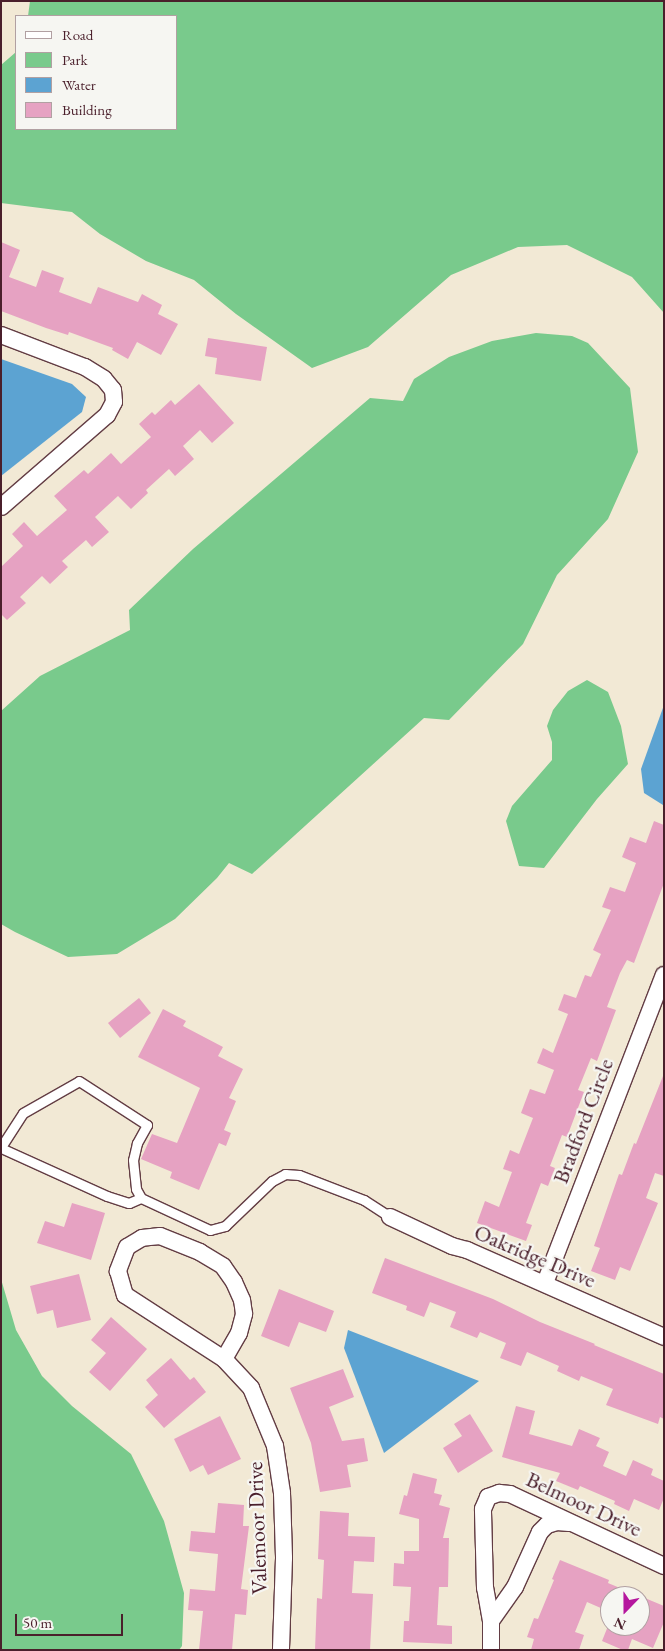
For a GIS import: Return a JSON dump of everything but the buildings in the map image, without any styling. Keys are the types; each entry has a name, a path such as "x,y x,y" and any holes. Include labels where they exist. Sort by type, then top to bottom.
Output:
{"street":[{"path":"1,335 85,368 98,375 113,390 114,402 107,415 1,507"},
{"name":"Bradford Circle","path":"545,1283 664,975"},
{"name":"Oakridge Drive","path":"390,1217 452,1246 467,1250 478,1257 545,1283 664,1337"},
{"name":"Valemoor Drive","path":"224,1359 239,1333 244,1314 242,1300 234,1282 223,1266 200,1252 160,1236 142,1238 127,1248 118,1271 125,1295 224,1359 251,1388 275,1446 282,1493 284,1558 281,1650"},
{"name":"Belmoor Drive","path":"490,1650 492,1621 486,1588 483,1509 488,1497 499,1493 510,1494 664,1566"},
{"path":"492,1621 515,1587 540,1532 547,1525 557,1522 569,1523"}],"lane":[{"path":"141,1198 129,1203 107,1196 1,1147 24,1113 79,1081 147,1125 138,1143 133,1160 136,1189 141,1198 210,1230 225,1226 272,1181 284,1174 299,1175 364,1200 390,1217"}],"green space":[{"path":"30,1 664,1 664,313 632,277 567,245 518,247 451,275 368,347 312,368 236,314 194,280 146,261 100,234 72,212 1,203 1,65 15,53 15,130 178,130 178,15 28,15"},
{"path":"536,333 572,336 588,343 630,388 638,452 608,519 557,575 523,644 449,720 424,718 252,874 229,863 217,878 175,919 117,954 68,957 1,924 1,711 40,676 130,630 129,610 193,549 370,398 403,401 414,379 449,357 492,341"},
{"path":"587,680 608,692 621,726 628,764 597,799 544,868 519,866 506,821 512,806 552,760 552,742 547,726 553,710 568,691"},
{"path":"1,1279 16,1330 42,1376 72,1406 131,1454 164,1521 184,1593 182,1646 179,1650 1,1650"}],"water":[{"path":"1,359 72,384 86,397 82,412 1,476"},
{"path":"664,705 663,805 644,793 641,769"},
{"path":"348,1330 479,1381 384,1453 344,1348"}]}
